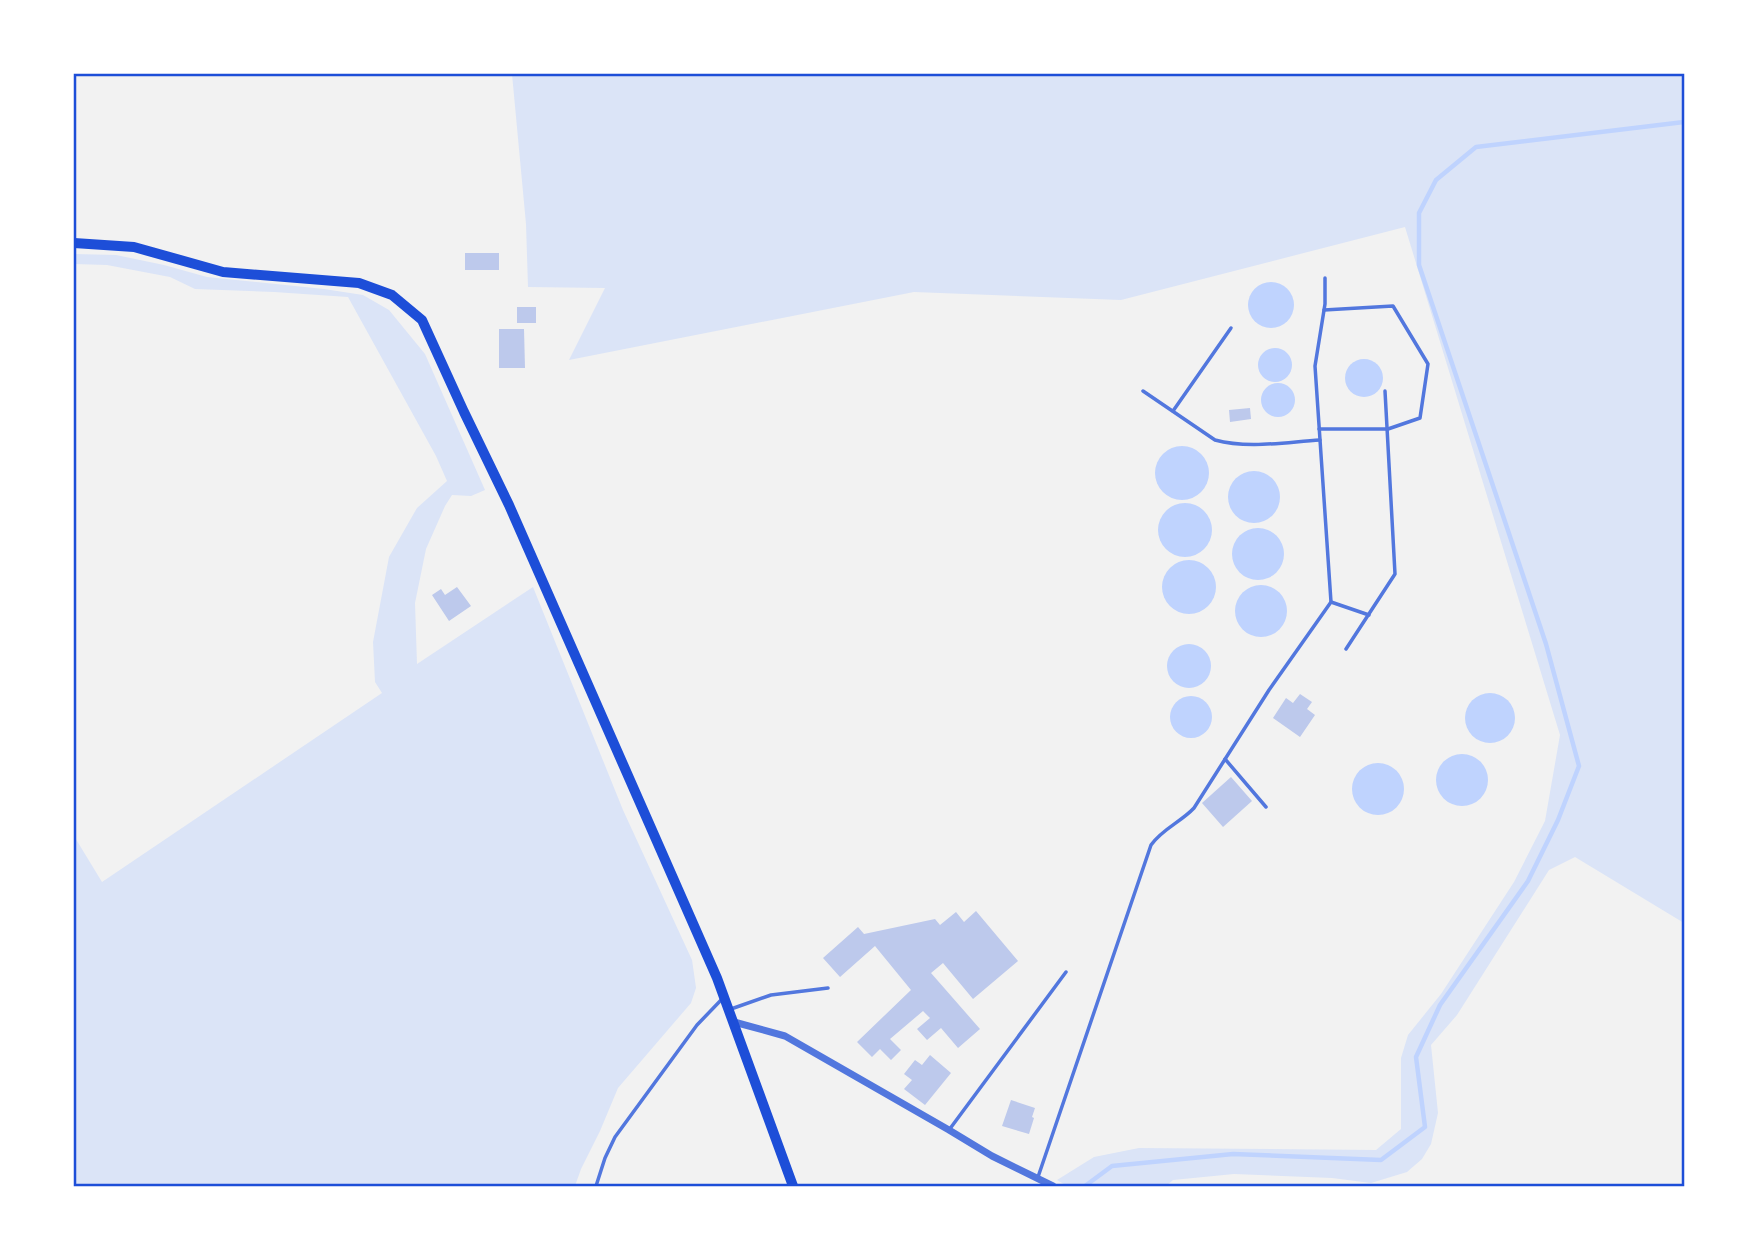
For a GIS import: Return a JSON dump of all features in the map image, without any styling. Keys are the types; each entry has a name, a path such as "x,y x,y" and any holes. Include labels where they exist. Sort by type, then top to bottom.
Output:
{"main road":[{"path":"74,243 134,247 223,272 359,283 392,295 422,320 509,505 724,997 793,1186"}],"street":[{"path":"734,1021 785,1036 992,1156 1053,1186"}],"lane":[{"path":"1037,1178 1151,845 1157,836 1194,808 1269,690 1331,602 1315,366 1324,310 1325,278"},
{"path":"1319,429 1388,429 1420,418 1428,364 1393,306 1324,310"},
{"path":"1173,411 1231,328"},
{"path":"1143,391 1215,440 1247,444 1320,440"},
{"path":"1346,649 1395,574 1385,391"},
{"path":"1331,602 1369,615"},
{"path":"1225,759 1266,807"},
{"path":"949,1130 1066,972"},
{"path":"729,1010 771,995 828,988"},
{"path":"596,1186 615,1137 697,1025 724,997"}],"shaded area":[{"path":"512,74 1684,74 1684,923 1575,857 1549,870 1457,1015 1431,1045 1438,1113 1431,1144 1422,1159 1407,1172 1371,1183 1332,1178 1234,1174 1173,1180 1166,1186 1067,1186 1057,1180 1094,1157 1139,1148 1376,1150 1401,1129 1401,1058 1408,1035 1441,994 1514,882 1545,821 1560,735 1405,227 1121,300 914,292 569,360 605,288 528,287 526,224"},
{"path":"74,254 116,255 207,277 363,295 389,310 425,354 485,490 471,496 452,495 426,549 415,603 417,664 533,587 623,810 692,960 696,988 691,1003 618,1088 575,1186 74,1186 74,836 102,882 382,693 375,682 373,642 389,557 417,508 447,481 436,456 348,297 195,289 170,277 107,265 74,264"}],"water":[{"path":"1271,282 1280,283 1287,289 1293,296 1293,314 1287,321 1280,327 1271,328 1262,327 1255,321 1249,314 1248,305 1249,296 1255,289 1262,283"},
{"path":"1275,348 1287,353 1292,365 1287,377 1275,382 1263,377 1258,365 1263,353"},
{"path":"1364,359 1378,364 1383,378 1378,392 1364,397 1350,392 1345,378 1350,364"},
{"path":"1278,383 1290,388 1295,400 1290,412 1278,417 1266,412 1261,400 1266,388"},
{"path":"1182,446 1201,454 1209,473 1201,492 1182,500 1163,492 1155,473 1163,454"},
{"path":"1254,471 1273,478 1280,497 1273,516 1254,523 1235,516 1228,497 1235,478"},
{"path":"1185,503 1204,511 1212,530 1204,549 1185,557 1166,549 1158,530 1166,511"},
{"path":"1258,528 1277,535 1284,554 1277,573 1258,580 1239,573 1232,554 1239,535"},
{"path":"1194,560 1204,564 1212,572 1216,587 1212,602 1204,610 1184,614 1174,610 1166,602 1162,582 1166,572 1174,564"},
{"path":"1261,585 1271,587 1279,593 1285,601 1285,621 1279,629 1271,635 1261,637 1251,635 1243,629 1237,621 1235,611 1237,601 1243,593 1251,587"},
{"path":"1189,644 1204,651 1211,666 1204,681 1189,688 1174,681 1167,666 1174,651"},
{"path":"1480,694 1500,694 1514,708 1514,728 1500,742 1480,742 1466,728 1466,708"},
{"path":"1191,696 1206,702 1212,717 1206,732 1191,738 1176,732 1170,717 1176,702"},
{"path":"1462,754 1472,756 1480,762 1486,770 1486,790 1480,798 1472,804 1462,806 1452,804 1444,798 1438,790 1436,780 1438,770 1444,762 1452,756"},
{"path":"1378,763 1388,765 1396,771 1402,779 1402,799 1396,807 1388,813 1378,815 1368,813 1360,807 1354,799 1352,789 1354,779 1360,771 1368,765"}],"building":[{"path":"465,253 499,253 499,270 465,270"},
{"path":"517,307 536,307 536,323 517,323"},
{"path":"499,329 524,329 525,368 499,368"},
{"path":"1250,408 1251,419 1230,422 1229,410"},
{"path":"457,587 471,606 449,621 432,595 441,589 445,595"},
{"path":"1300,694 1312,702 1307,709 1315,715 1300,737 1273,718 1286,698 1293,703"},
{"path":"1231,777 1252,801 1223,827 1202,803"},
{"path":"976,911 1018,961 973,999 943,963 931,973 980,1029 958,1048 941,1028 927,1040 917,1029 930,1018 923,1011 890,1039 901,1050 891,1060 880,1049 872,1057 857,1042 911,990 875,946 840,977 823,958 858,927 864,934 935,919 940,925 956,912 964,922"},
{"path":"930,1055 951,1073 925,1105 904,1089 912,1080 904,1074 915,1060 922,1065"},
{"path":"1011,1100 1035,1108 1029,1134 1002,1126"}],"waterway":[{"path":"1085,1186 1112,1166 1233,1154 1381,1160 1425,1127 1416,1057 1440,1005 1528,881 1558,820 1579,766 1546,644 1419,265 1419,213 1436,180 1476,147 1684,122"}]}
